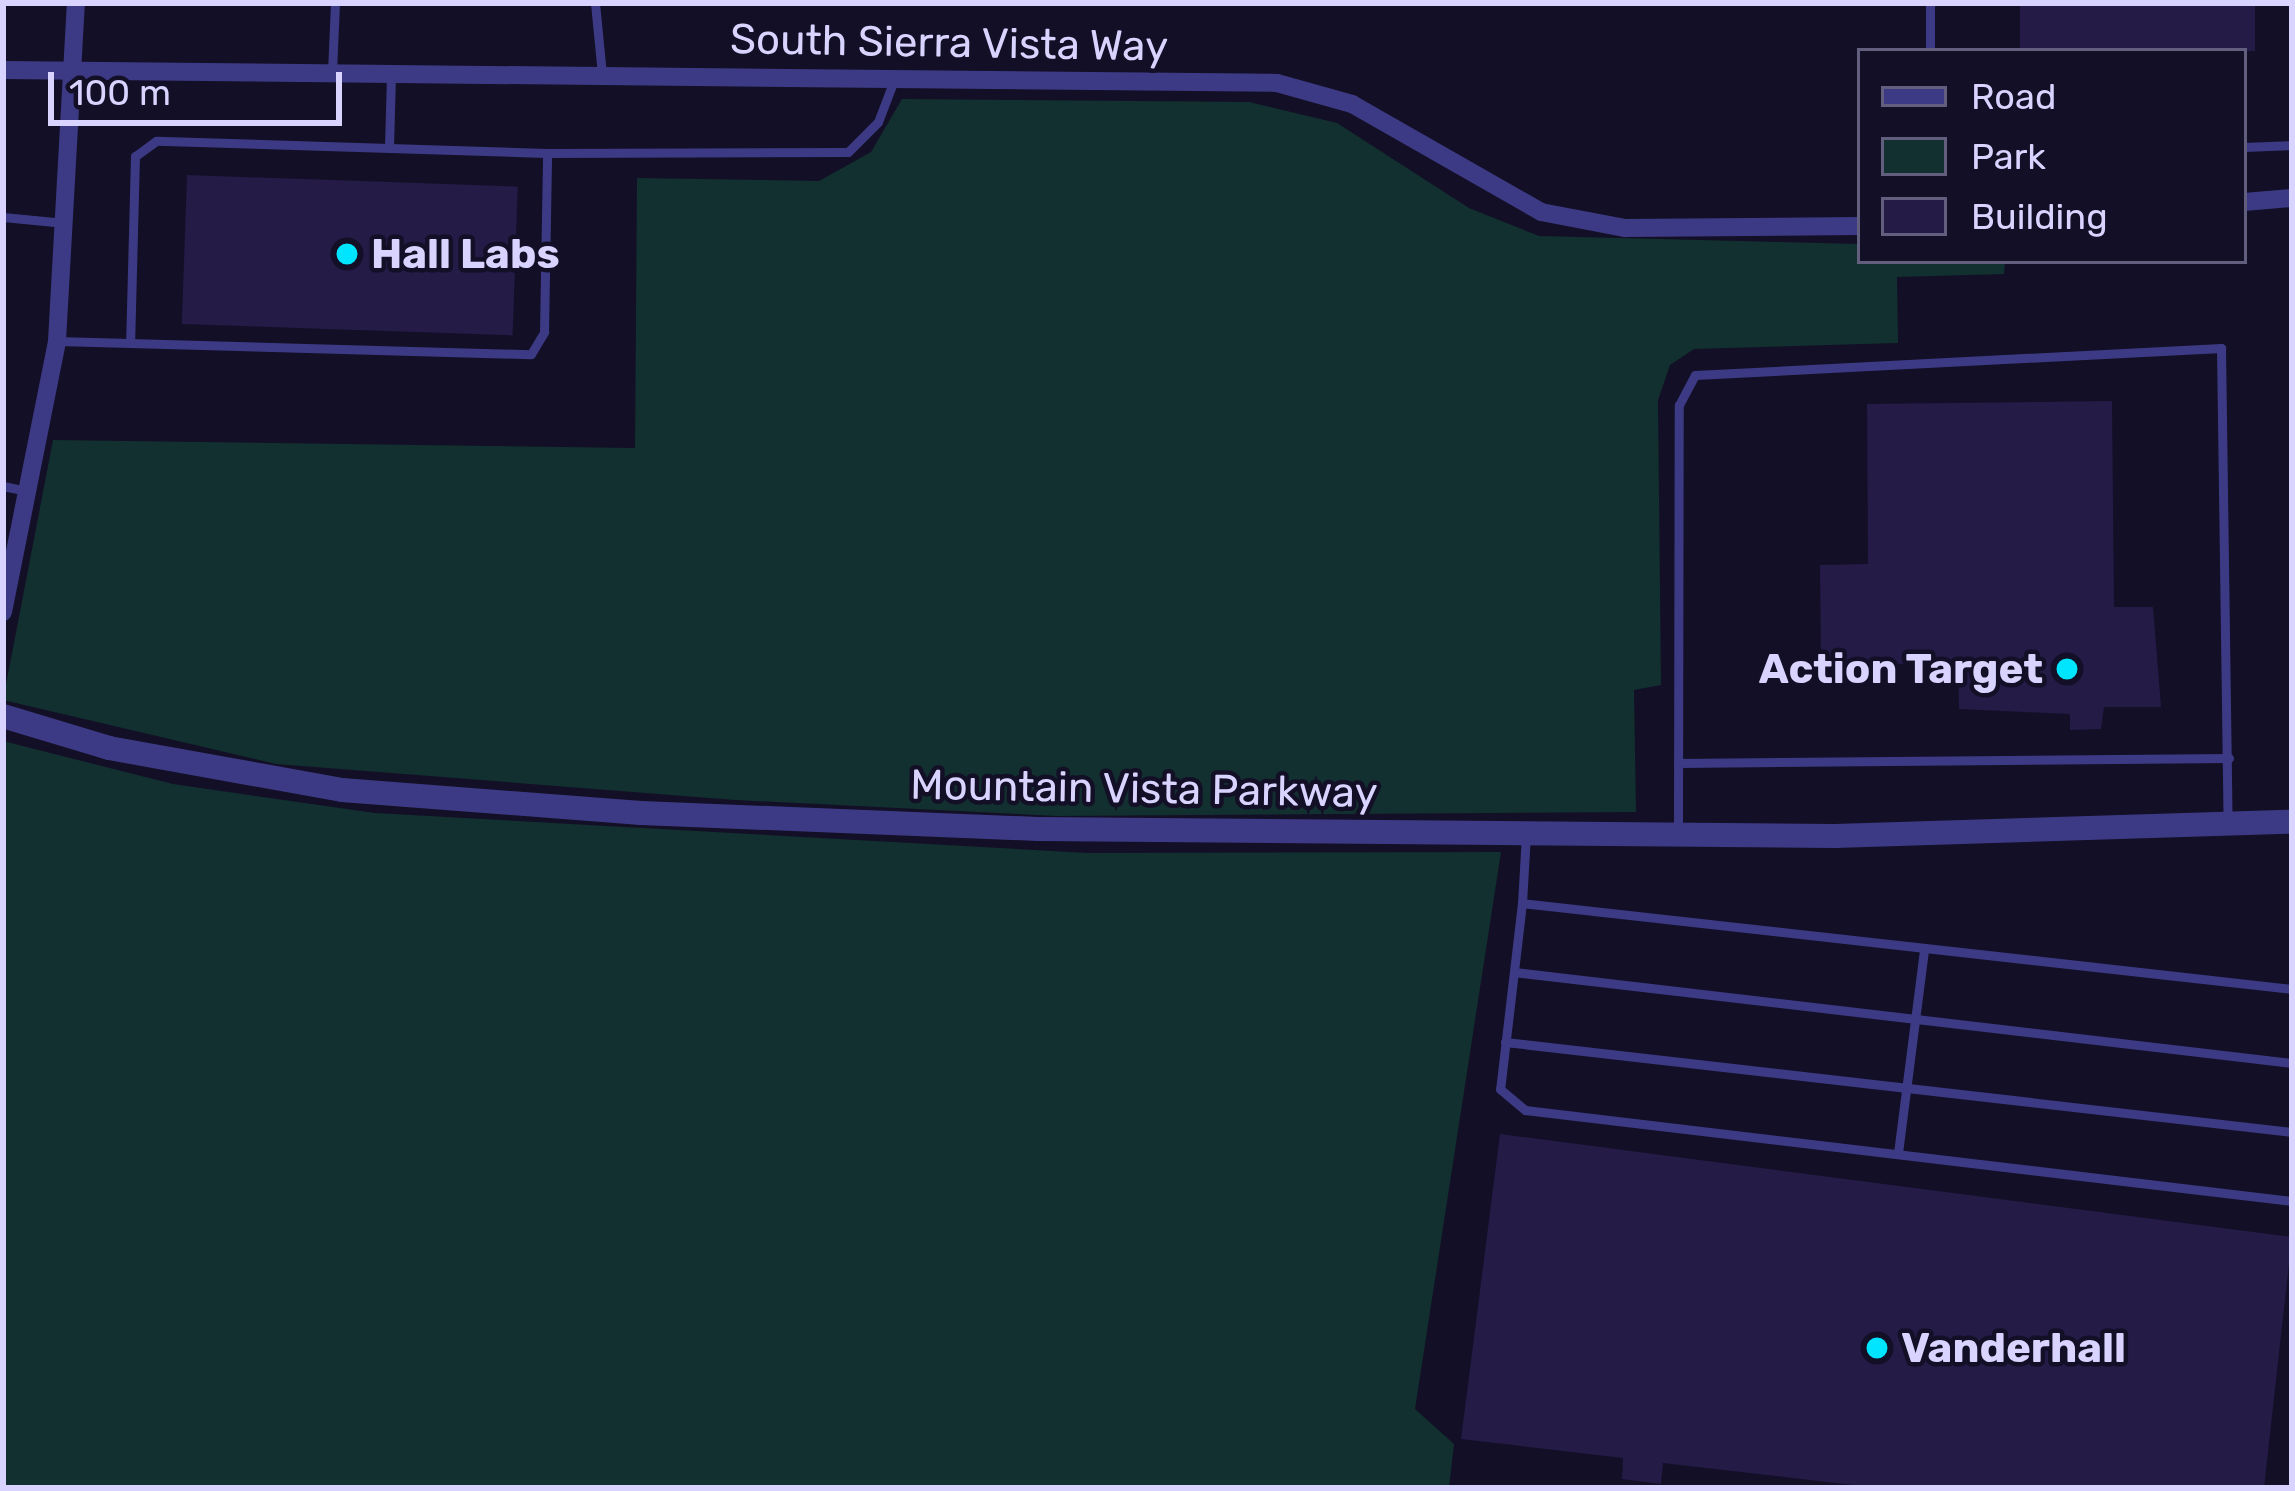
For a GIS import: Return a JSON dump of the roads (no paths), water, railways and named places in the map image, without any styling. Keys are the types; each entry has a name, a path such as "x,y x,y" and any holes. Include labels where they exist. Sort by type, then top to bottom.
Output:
{"street":[{"path":"3,612 32,493 57,341 76,3"},
{"name":"South Sierra Vista Way","path":"3,70 1277,83 1352,104 1495,194 1556,216 1624,228 1857,226"},
{"path":"2247,202 2292,198"},
{"name":"Mountain Vista Parkway","path":"3,716 109,748 388,793 1038,829 1678,835 2292,823"}],"lane":[{"path":"332,72 334,3"},
{"path":"595,3 602,75"},
{"path":"1930,3 1930,48"},
{"path":"389,147 391,73"},
{"path":"130,343 135,156 156,141 547,153 848,152 878,122 894,78"},
{"path":"2247,147 2292,145"},
{"path":"57,341 531,354 544,332 547,153"},
{"path":"3,217 65,224"},
{"path":"1678,835 1678,405 1695,375 2221,348 2228,824"},
{"path":"3,486 32,493"},
{"path":"1678,763 2229,758"},
{"path":"1526,834 1500,1088 1525,1110 2292,1201"},
{"path":"1522,903 2292,988"},
{"path":"1898,1153 1924,950"},
{"path":"1514,971 2292,1063"},
{"path":"1505,1042 1907,1084 2292,1132"}],"place":[{"name":"Hall Labs","path":"347,254"},
{"name":"Action Target","path":"2067,669"},
{"name":"Vanderhall","path":"1877,1348"}]}
